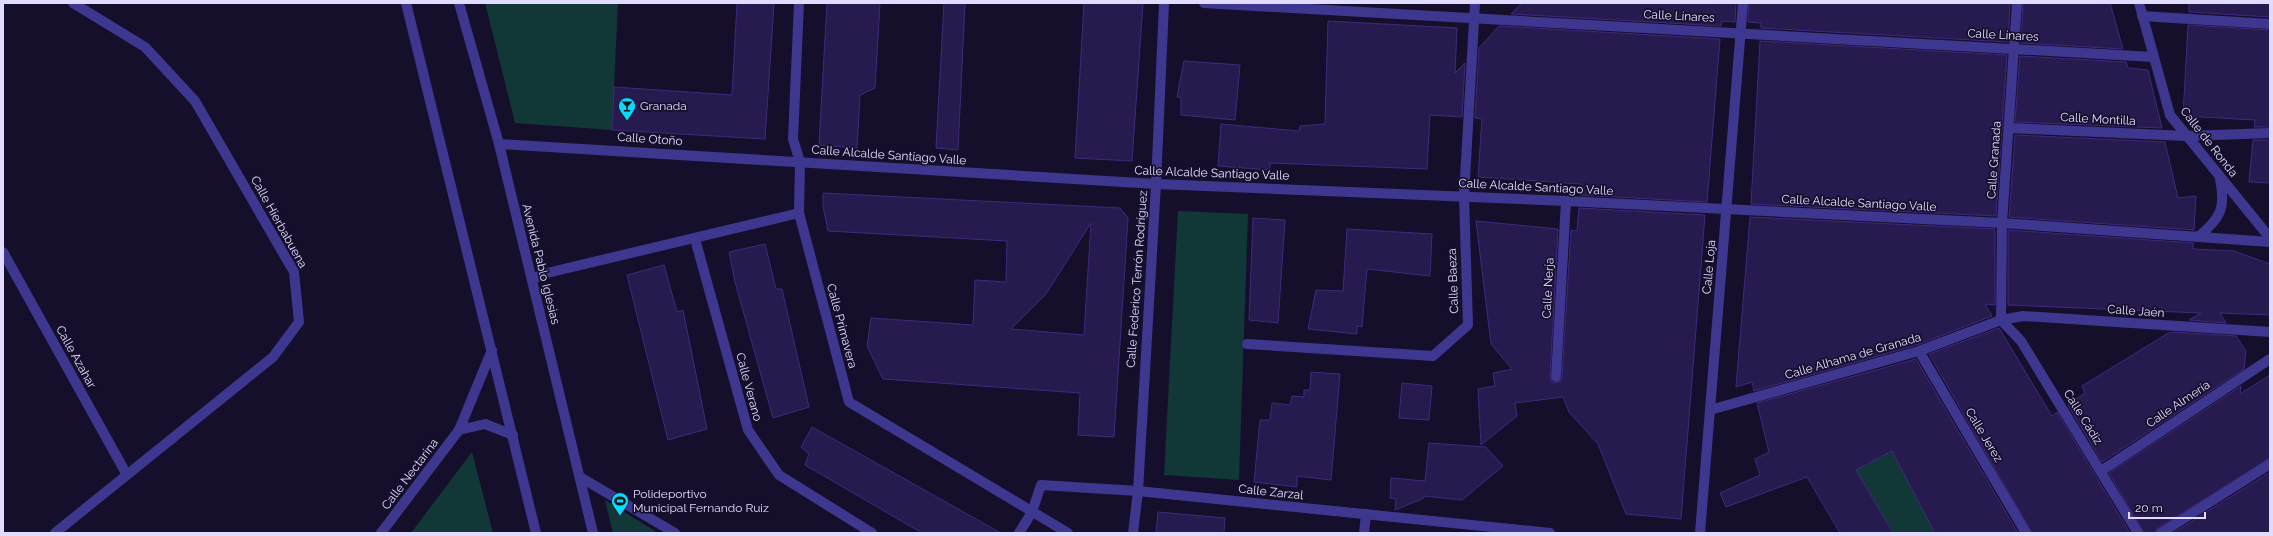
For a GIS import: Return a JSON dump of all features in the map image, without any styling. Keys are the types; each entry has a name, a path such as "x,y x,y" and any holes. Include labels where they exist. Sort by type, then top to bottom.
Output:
{"street":[{"name":"Calle Hierbabuena","path":"55,533 273,357 300,322 294,272 195,101 145,47 73,3"},
{"path":"406,3 536,533"},
{"name":"Avenida Pablo Iglesias","path":"459,3 499,144 593,533"},
{"name":"Calle Primavera","path":"799,3 793,139 800,162 799,213 849,402 1068,533"},
{"name":"Calle Federico Terrón Rodríguez","path":"1133,533 1138,492 1156,184 1164,3"},
{"name":"Calle Linares","path":"1204,3 1740,32 2153,57"},
{"name":"Calle Baeza","path":"1247,344 1433,356 1468,326 1464,196 1475,3"},
{"name":"Calle Loja","path":"1700,533 1743,3"},
{"name":"Calle Granada","path":"2000,320 2002,222 2017,3"},
{"name":"Calle de Ronda","path":"2139,3 2170,116 2270,238"},
{"path":"2142,16 2270,24"},
{"name":"Calle Montilla","path":"2009,128 2186,136 2270,133"},
{"name":"Calle Otoño","path":"499,144 800,162"},
{"name":"Calle Alcalde Santiago Valle","path":"800,162 1156,184 1464,196 1726,210 2002,222 2270,242"},
{"path":"2198,237 2213,224 2221,211 2224,199 2220,177"},
{"name":"Calle Nerja","path":"1556,377 1566,201"},
{"path":"532,279 547,273 695,239 799,213"},
{"name":"Calle Verano","path":"695,239 748,430 779,475 872,533"},
{"name":"Calle Azahar","path":"3,252 127,475"},
{"name":"Calle Jaén","path":"2000,320 2023,316 2270,332"},
{"name":"Calle Alhama de Granada","path":"1710,410 1919,351 2000,320"},
{"name":"Calle Cádiz","path":"2000,320 2021,341 2138,533"},
{"name":"Calle Nectarina","path":"381,533 459,430 492,350"},
{"name":"Calle Jerez","path":"1919,351 2026,533"},
{"name":"Calle Almería","path":"2101,471 2270,358"},
{"path":"459,430 485,424 513,435"},
{"path":"2161,533 2270,464"},
{"path":"580,477 675,533"},
{"name":"Calle Zarzal","path":"1019,533 1032,512 1041,485 1138,492 1550,533"},
{"path":"1364,533 1366,514"}],"green space":[{"path":"485,3 618,3 612,130 515,123"},
{"path":"1178,211 1248,214 1239,480 1164,475"},
{"path":"1896,449 1935,533 1893,533 1856,470"},
{"path":"472,452 493,533 411,533"},
{"name":"Polideportivo Municipal Fernando Ruiz","path":"605,500 658,533 613,533"}],"building":[{"path":"737,3 774,3 765,139 612,130 614,87 732,95"},
{"path":"827,3 880,3 875,88 860,95 857,148 819,145"},
{"path":"944,3 965,3 958,150 936,148"},
{"path":"1084,3 1143,3 1132,161 1075,158"},
{"path":"1522,3 1736,3 1735,22 1722,21 1721,26 1511,14"},
{"path":"1749,3 2010,3 2008,42 1761,28 1761,23 1748,22"},
{"path":"2023,3 2110,3 2123,49 2021,43"},
{"path":"2189,3 2270,3 2270,17 2189,12"},
{"path":"1328,21 1457,28 1455,73 1465,63 1462,117 1430,115 1427,169 1270,163 1270,170 1218,166 1221,124 1299,131 1300,126 1325,124"},
{"path":"2188,25 2270,30 2270,127 2254,127 2255,120 2183,116"},
{"path":"1499,26 1720,39 1707,202 1580,195 1581,184 1478,177 1482,119 1475,118 1479,48"},
{"path":"1760,41 2007,55 1996,216 1751,204"},
{"path":"2020,56 2126,62 2128,68 2148,70 2162,128 2015,122"},
{"path":"1184,61 1240,65 1235,120 1181,115 1181,98 1177,97"},
{"path":"2015,135 2165,142 2178,198 2196,196 2194,230 2009,217"},
{"path":"2253,140 2270,140 2270,183 2249,182"},
{"path":"823,193 1120,208 1128,218 1114,437 1078,435 1080,393 883,379 867,346 871,318 973,325 975,280 1006,282 1007,241 828,231 823,206","holes":["1091,223 1084,335 1011,329 1046,294"]},
{"path":"1579,208 1705,215 1681,519 1626,514 1598,444 1569,412 1563,397 1515,403 1517,416 1481,445 1478,389 1495,386 1493,373 1512,369 1491,344 1476,221 1558,229 1550,377 1552,382 1556,383 1561,381 1562,377 1571,230 1577,231"},
{"path":"1750,217 1995,229 1995,305 1985,304 1992,316 1917,345 1754,391 1752,382 1736,387"},
{"path":"1253,218 1285,220 1278,323 1249,320"},
{"path":"1347,229 1432,234 1430,276 1367,269 1362,327 1357,326 1357,334 1308,329 1316,290 1343,291"},
{"path":"2008,230 2193,243 2193,249 2234,251 2270,264 2270,315 2220,313 2226,323 2189,320 2201,313 2008,305"},
{"path":"765,244 776,289 782,289 809,407 773,418 735,282 729,252"},
{"path":"664,265 677,312 683,310 707,429 668,440 627,275"},
{"path":"1999,328 2052,416 2057,412 2130,533 2032,533 1929,354"},
{"path":"2170,332 2236,336 2246,351 2244,369 2102,462 2068,405 2085,393 2082,386"},
{"path":"1916,359 2018,533 1935,533 1892,451 1856,470 1893,533 1840,533 1807,477 1726,507 1720,493 1760,475 1755,459 1769,452 1757,403"},
{"path":"1311,372 1340,374 1331,480 1297,476 1297,487 1254,482 1260,420 1270,420 1272,403 1290,405 1292,396 1304,397 1304,390 1310,390"},
{"path":"2270,375 2270,458 2158,528 2155,533 2144,533 2109,473 2241,386 2240,394"},
{"path":"1402,383 1432,386 1429,420 1399,418"},
{"path":"812,427 1001,533 922,533 805,465 809,454 801,447"},
{"path":"1429,443 1486,447 1503,466 1462,500 1424,496 1424,498 1395,510 1396,499 1390,498 1391,478 1425,481"},
{"path":"2270,472 2270,533 2173,533"},
{"path":"1158,512 1225,518 1224,533 1156,533"}],"place":[{"name":"Granada","path":"627,121"},
{"name":"Polideportivo Municipal Fernando Ruiz","path":"620,516"}]}
